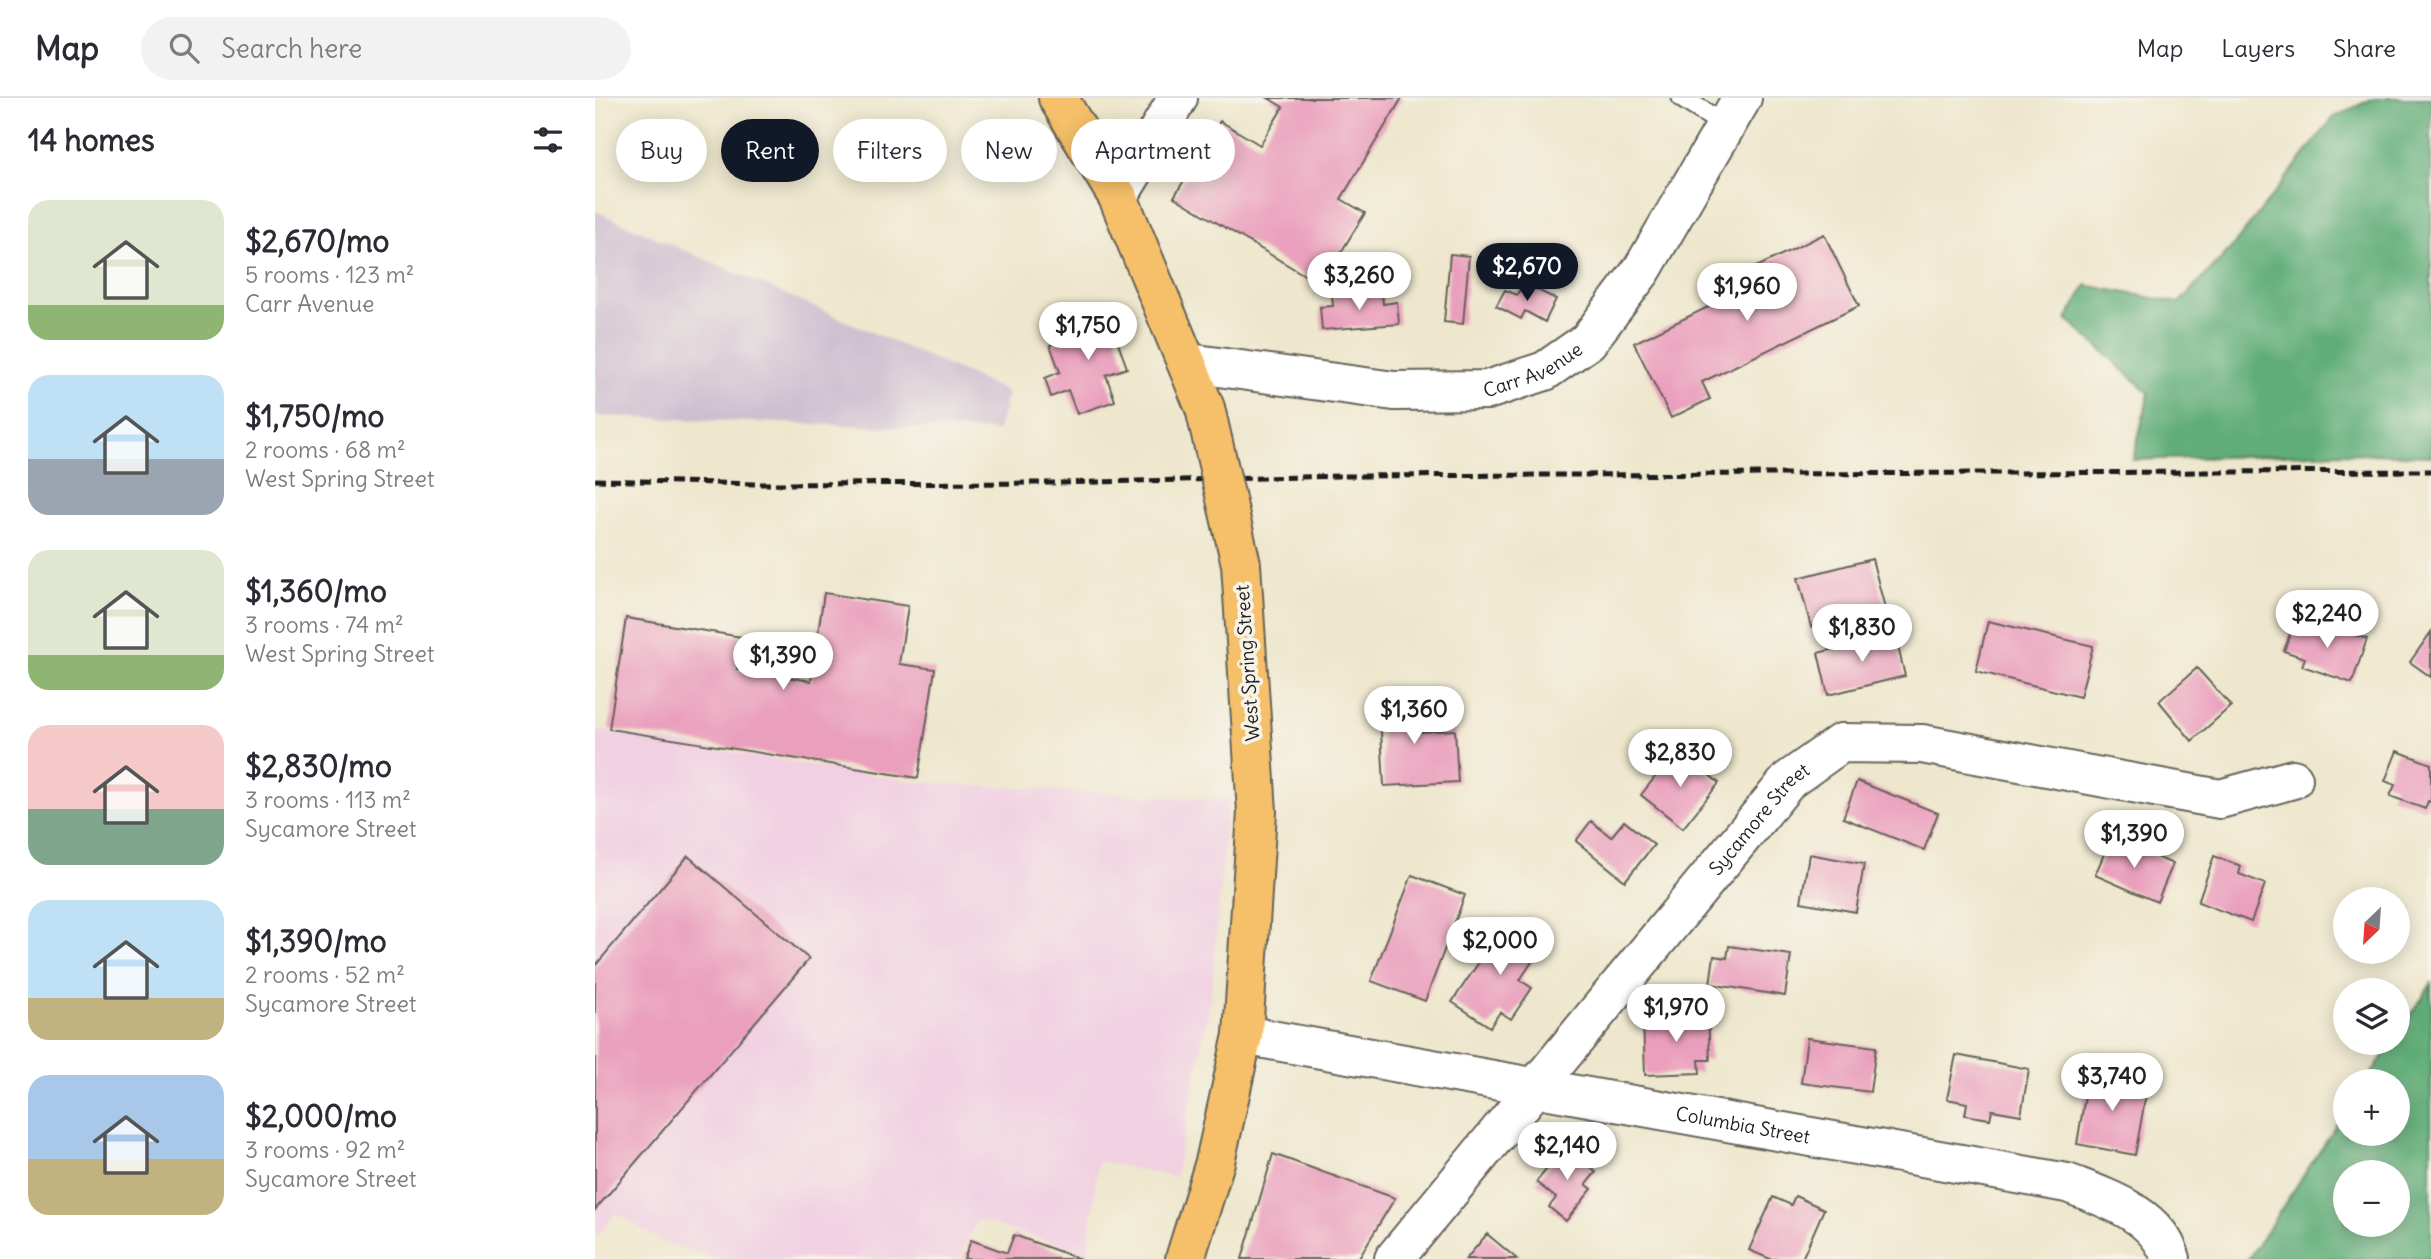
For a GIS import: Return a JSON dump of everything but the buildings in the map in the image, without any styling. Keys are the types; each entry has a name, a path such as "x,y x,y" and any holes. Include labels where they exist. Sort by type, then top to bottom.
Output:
{"main road":[{"name":"West Spring Street","path":"1058,98 1118,197 1189,363 1205,408 1241,564 1257,812 1243,1035 1215,1162 1185,1259"}],"street":[{"path":"1118,197 1178,98"},
{"name":"Carr Avenue","path":"1189,363 1394,391 1487,390 1545,371 1588,341 1641,270 1734,112"},
{"name":"Sycamore Street","path":"1394,1259 1789,780 1841,743 1922,744 2220,799 2293,779"},
{"name":"Columbia Street","path":"1243,1035 2067,1183 2128,1206 2168,1247 2171,1259"}],"lane":[{"path":"1682,98 1734,112"}],"shaded area":[{"path":"595,211 1008,392 998,431 595,416"},
{"path":"595,730 915,782 1228,800 1211,997 1175,1177 1098,1161 1088,1253 977,1220 960,1259 719,1259 659,1240 616,1213 595,1239"}],"green space":[{"path":"2374,98 2431,98 2431,456 2341,453 2133,460 2149,393 2067,319 2086,285 2179,303 2232,247 2334,117"},
{"path":"2431,984 2431,1259 2248,1259 2333,1131 2333,1146 2410,1146 2410,1069 2374,1069 2384,1055 2410,1055 2410,1016"}],"railway":[{"path":"595,480 759,484 1058,483 1344,476 2431,471"}]}
